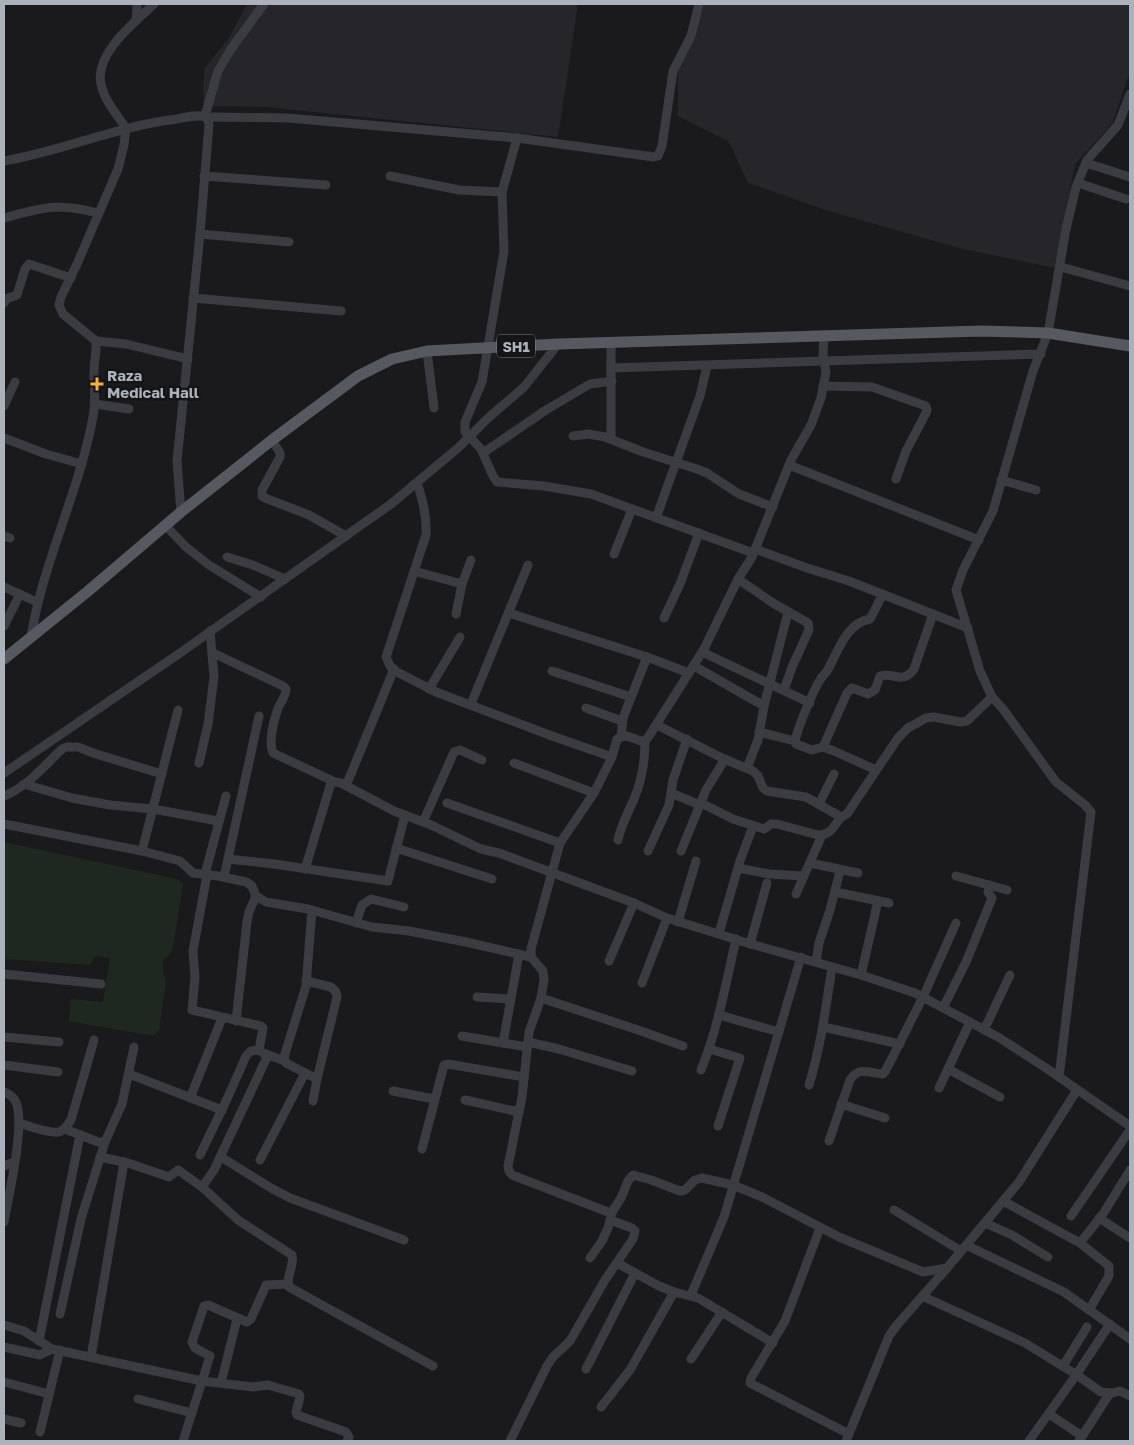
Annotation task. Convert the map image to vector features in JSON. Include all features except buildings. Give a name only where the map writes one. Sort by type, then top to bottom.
[{"type":"main road","name":"SH1","points":[[4,660],[180,512],[272,440],[358,376],[392,359],[427,351],[558,344],[981,331],[1048,334],[1130,346]]},
{"type":"street","points":[[136,21],[137,4]]},
{"type":"street","points":[[154,4],[127,28],[107,55],[100,76],[106,98],[126,128],[124,145],[118,169],[59,305],[60,310],[69,320],[96,341],[126,344],[188,359]]},
{"type":"street","points":[[180,512],[177,461],[200,234],[209,124],[206,116],[218,72],[231,49],[264,4]]},
{"type":"street","points":[[4,160],[56,149],[126,128],[170,119],[206,116],[288,118],[517,138],[654,157],[658,156],[662,146],[673,71],[690,36],[700,4]]},
{"type":"street","points":[[1059,1077],[1091,812],[1056,782],[1003,709],[992,697],[980,671],[956,590],[963,570],[993,510],[1033,372],[1048,334],[1066,229],[1078,184],[1086,163],[1118,125],[1130,94]]},
{"type":"street","points":[[517,138],[502,192],[504,251],[486,348],[482,382],[464,428],[465,432],[483,453],[497,482],[544,486],[591,494],[699,533],[883,594],[968,628]]},
{"type":"street","points":[[1086,163],[1130,177]]},
{"type":"street","points":[[204,176],[326,185]]},
{"type":"street","points":[[390,176],[459,190],[502,192]]},
{"type":"street","points":[[1078,184],[1126,199]]},
{"type":"street","points":[[4,218],[48,206],[64,206],[98,213]]},
{"type":"street","points":[[200,234],[289,242]]},
{"type":"street","points":[[4,303],[6,299],[14,297],[19,292],[25,269],[29,264],[71,278]]},
{"type":"street","points":[[1060,267],[1130,286]]},
{"type":"street","points":[[193,298],[341,311]]},
{"type":"street","points":[[618,840],[622,823],[635,798],[645,766],[646,741],[702,652],[754,551],[789,465],[811,425],[824,386],[826,372],[824,335]]},
{"type":"street","points":[[31,637],[37,602],[82,464],[95,404],[94,372],[96,341]]},
{"type":"street","points":[[611,439],[612,342]]},
{"type":"street","points":[[4,773],[261,597],[384,510],[524,387],[558,344]]},
{"type":"street","points":[[427,351],[434,408]]},
{"type":"street","points":[[611,368],[1041,354]]},
{"type":"street","points":[[656,518],[700,396],[707,366]]},
{"type":"street","points":[[483,453],[546,410],[590,384],[612,381]]},
{"type":"street","points":[[4,406],[15,382]]},
{"type":"street","points":[[824,386],[872,387],[926,406],[926,413],[906,451],[896,479]]},
{"type":"street","points":[[95,404],[130,409]]},
{"type":"street","points":[[573,436],[589,434],[611,439],[707,473],[739,494],[773,507]]},
{"type":"street","points":[[4,438],[46,454],[82,464]]},
{"type":"street","points":[[272,440],[280,453],[280,457],[262,490],[262,496],[309,515],[346,536]]},
{"type":"street","points":[[789,465],[979,540]]},
{"type":"street","points":[[1001,480],[1036,490]]},
{"type":"street","points":[[417,483],[423,499],[427,526],[425,542],[386,657],[390,666],[429,689],[612,757]]},
{"type":"street","points":[[614,554],[632,509]]},
{"type":"street","points":[[165,525],[186,547],[209,565],[261,597]]},
{"type":"street","points":[[664,618],[680,584],[699,533]]},
{"type":"street","points":[[227,557],[247,562],[285,579]]},
{"type":"street","points":[[456,614],[462,584],[471,560]]},
{"type":"street","points":[[471,704],[528,565]]},
{"type":"street","points":[[414,571],[462,584]]},
{"type":"street","points":[[738,579],[808,623],[809,630],[784,690]]},
{"type":"street","points":[[4,587],[37,602]]},
{"type":"street","points":[[4,626],[20,594]]},
{"type":"street","points":[[795,741],[821,678],[841,644],[857,624],[862,620],[870,619],[883,594]]},
{"type":"street","points":[[747,768],[755,750],[788,612]]},
{"type":"street","points":[[509,613],[691,670],[764,706]]},
{"type":"street","points":[[823,747],[847,693],[852,688],[868,694],[876,690],[880,676],[903,678],[910,675],[914,669],[933,614]]},
{"type":"street","points":[[199,763],[208,724],[214,677],[210,631]]},
{"type":"street","points":[[429,689],[460,638]]},
{"type":"street","points":[[702,652],[810,703]]},
{"type":"street","points":[[213,653],[286,689],[286,694],[278,709],[275,721],[272,742],[273,753],[346,786],[394,811],[423,822],[481,849],[499,853],[552,872],[678,922],[801,957],[916,993],[984,1030],[1059,1077],[1130,1128],[1071,1216]]},
{"type":"street","points":[[621,736],[622,721],[647,657]]},
{"type":"street","points":[[346,786],[394,669]]},
{"type":"street","points":[[552,671],[631,696]]},
{"type":"street","points":[[671,792],[754,826],[764,828],[771,824],[777,824],[822,835],[828,834],[841,817],[846,814],[898,738],[908,728],[926,718],[934,717],[960,722],[967,721],[992,697]]},
{"type":"street","points":[[586,708],[622,721]]},
{"type":"street","points":[[142,851],[178,710]]},
{"type":"street","points":[[224,877],[259,716]]},
{"type":"street","points":[[657,725],[747,768],[758,776],[763,788],[767,791],[806,797],[841,817]]},
{"type":"street","points":[[759,732],[795,741],[812,750],[823,747],[850,757],[876,770]]},
{"type":"street","points":[[531,957],[531,950],[560,843],[594,793],[612,757],[617,739],[621,736],[627,736],[646,741]]},
{"type":"street","points":[[648,851],[669,805],[673,780],[687,739]]},
{"type":"street","points":[[4,796],[14,792],[24,784],[62,749],[74,746],[162,774]]},
{"type":"street","points":[[423,822],[454,752],[460,750],[482,760]]},
{"type":"street","points":[[682,851],[706,790],[725,759]]},
{"type":"street","points":[[514,763],[594,793]]},
{"type":"street","points":[[820,804],[834,774]]},
{"type":"street","points":[[305,869],[331,783],[335,782]]},
{"type":"street","points":[[24,784],[58,794],[110,805],[153,809],[218,821]]},
{"type":"street","points":[[226,796],[218,821],[206,874],[193,950],[195,982],[192,1010],[261,1026],[263,1028],[259,1046],[263,1052]]},
{"type":"street","points":[[447,803],[560,843]]},
{"type":"street","points":[[228,859],[388,881],[405,815]]},
{"type":"street","points":[[4,824],[142,851],[180,861],[193,873],[224,877],[250,884],[256,896],[266,902],[312,910],[356,923],[446,938],[519,954],[531,957],[543,971],[544,980],[541,998],[529,1032],[519,1112],[508,1166],[509,1171],[512,1175],[608,1212],[611,1216],[635,1231],[633,1239],[570,1341],[553,1357],[547,1366],[510,1441]]},
{"type":"street","points":[[718,933],[738,868],[754,826]]},
{"type":"street","points":[[796,894],[822,835]]},
{"type":"street","points":[[396,848],[492,878]]},
{"type":"street","points":[[678,922],[696,861]]},
{"type":"street","points":[[810,863],[858,873]]},
{"type":"street","points":[[738,868],[768,874],[804,876]]},
{"type":"street","points":[[816,962],[820,937],[830,910],[840,870]]},
{"type":"street","points":[[956,876],[1007,890]]},
{"type":"street","points":[[750,944],[767,883]]},
{"type":"street","points":[[943,1008],[966,962],[992,898],[988,892],[989,885]]},
{"type":"street","points":[[835,892],[889,903]]},
{"type":"street","points":[[236,1020],[248,912],[256,896]]},
{"type":"street","points":[[356,923],[362,905],[371,899],[404,907]]},
{"type":"street","points":[[861,975],[878,901]]},
{"type":"street","points":[[609,961],[634,903]]},
{"type":"street","points":[[285,1061],[284,1057],[306,981],[312,910]]},
{"type":"street","points":[[642,983],[667,918]]},
{"type":"street","points":[[828,1141],[850,1080],[854,1074],[862,1071],[883,1074],[923,998],[956,923]]},
{"type":"street","points":[[701,1070],[719,1015],[736,940]]},
{"type":"street","points":[[503,1043],[519,954]]},
{"type":"street","points":[[691,1295],[724,1217],[801,957]]},
{"type":"street","points":[[810,1085],[823,1027],[832,967]]},
{"type":"street","points":[[4,974],[100,984]]},
{"type":"street","points":[[984,1030],[1010,975]]},
{"type":"street","points":[[306,981],[331,987],[336,992],[337,997],[317,1079],[314,1101]]},
{"type":"street","points":[[477,997],[511,999]]},
{"type":"street","points":[[541,998],[682,1046]]},
{"type":"street","points":[[719,1015],[779,1032]]},
{"type":"street","points":[[190,1098],[222,1018]]},
{"type":"street","points":[[939,1088],[970,1022]]},
{"type":"street","points":[[823,1027],[900,1044]]},
{"type":"street","points":[[462,1036],[559,1049],[632,1071]]},
{"type":"street","points":[[4,1037],[59,1042]]},
{"type":"street","points":[[18,1123],[52,1132],[59,1132],[64,1129],[71,1120],[94,1040]]},
{"type":"street","points":[[60,1314],[81,1219],[105,1142],[122,1104],[134,1047]]},
{"type":"street","points":[[709,1049],[740,1058],[718,1126]]},
{"type":"street","points":[[200,1156],[246,1056],[251,1051],[263,1052],[285,1061],[291,1067],[317,1079]]},
{"type":"street","points":[[202,1187],[214,1170],[220,1157],[263,1052]]},
{"type":"street","points":[[422,1149],[444,1065],[448,1064],[524,1077]]},
{"type":"street","points":[[4,1065],[58,1072]]},
{"type":"street","points":[[948,1069],[1000,1096]]},
{"type":"street","points":[[260,1160],[304,1073]]},
{"type":"street","points":[[129,1074],[222,1110]]},
{"type":"street","points":[[820,1228],[787,1315],[773,1343],[751,1378],[752,1385],[847,1438],[889,1336],[1019,1182],[1077,1090]]},
{"type":"street","points":[[393,1091],[434,1099]]},
{"type":"street","points":[[4,1092],[14,1099],[18,1113],[14,1162],[4,1222]]},
{"type":"street","points":[[465,1100],[519,1112]]},
{"type":"street","points":[[841,1104],[885,1118]]},
{"type":"street","points":[[64,1129],[98,1142],[105,1142]]},
{"type":"street","points":[[39,1340],[80,1135]]},
{"type":"street","points":[[100,1157],[124,1162],[170,1177],[178,1170],[202,1187],[238,1220],[292,1255],[293,1262],[287,1284]]},
{"type":"street","points":[[220,1157],[284,1195],[404,1240]]},
{"type":"street","points":[[4,1166],[14,1162]]},
{"type":"street","points":[[91,1357],[124,1162]]},
{"type":"street","points":[[1080,1243],[1099,1218],[1130,1170]]},
{"type":"street","points":[[590,1258],[602,1241],[611,1216],[632,1175],[680,1191],[685,1190],[695,1180],[702,1178],[733,1185],[762,1197],[820,1228],[923,1272],[947,1268]]},
{"type":"street","points":[[1003,1201],[1080,1243],[1109,1266],[1110,1276],[1089,1310]]},
{"type":"street","points":[[894,1210],[964,1248],[1064,1292],[1130,1339]]},
{"type":"street","points":[[1099,1218],[1130,1238]]},
{"type":"street","points":[[985,1223],[1012,1235],[1048,1257]]},
{"type":"street","points":[[617,1263],[659,1286],[674,1292],[691,1295],[773,1343]]},
{"type":"street","points":[[586,1369],[635,1273]]},
{"type":"street","points":[[185,1441],[210,1356],[195,1348],[192,1342],[204,1306],[208,1305],[247,1322],[251,1319],[266,1285],[287,1284],[289,1287],[433,1366]]},
{"type":"street","points":[[601,1407],[630,1370],[674,1292]]},
{"type":"street","points":[[922,1296],[1014,1338],[1077,1374],[1101,1392],[1120,1391],[1130,1396]]},
{"type":"street","points":[[691,1358],[722,1312]]},
{"type":"street","points":[[221,1383],[237,1319]]},
{"type":"street","points":[[1030,1441],[1110,1324]]},
{"type":"street","points":[[4,1325],[21,1330],[56,1350],[202,1381],[253,1387],[268,1385],[298,1394],[300,1397],[297,1415],[346,1432],[349,1437],[348,1441]]},
{"type":"street","points":[[1063,1366],[1087,1327]]},
{"type":"street","points":[[4,1347],[40,1355],[56,1350]]},
{"type":"street","points":[[40,1432],[49,1394],[56,1350]]},
{"type":"street","points":[[4,1382],[49,1394]]},
{"type":"street","points":[[1049,1414],[1080,1438],[1110,1393]]},
{"type":"street","points":[[138,1399],[192,1413]]},
{"type":"street","points":[[4,1419],[21,1423]]},
{"type":"shaded area","points":[[247,4],[578,4],[558,137],[265,107],[203,106],[204,69],[229,38]]},
{"type":"shaded area","points":[[699,4],[1130,4],[1130,71],[1112,124],[1075,164],[1055,268],[959,248],[829,211],[748,183],[729,142],[678,116],[678,61]]},
{"type":"shaded area","points":[[4,842],[177,879],[183,884],[173,947],[170,954],[163,960],[166,982],[159,1030],[153,1036],[69,1021],[71,999],[103,1002],[110,958],[95,956],[90,965],[4,959]]},
{"type":"place","name":"Raza Medical Hall","points":[[97,384]]}]
